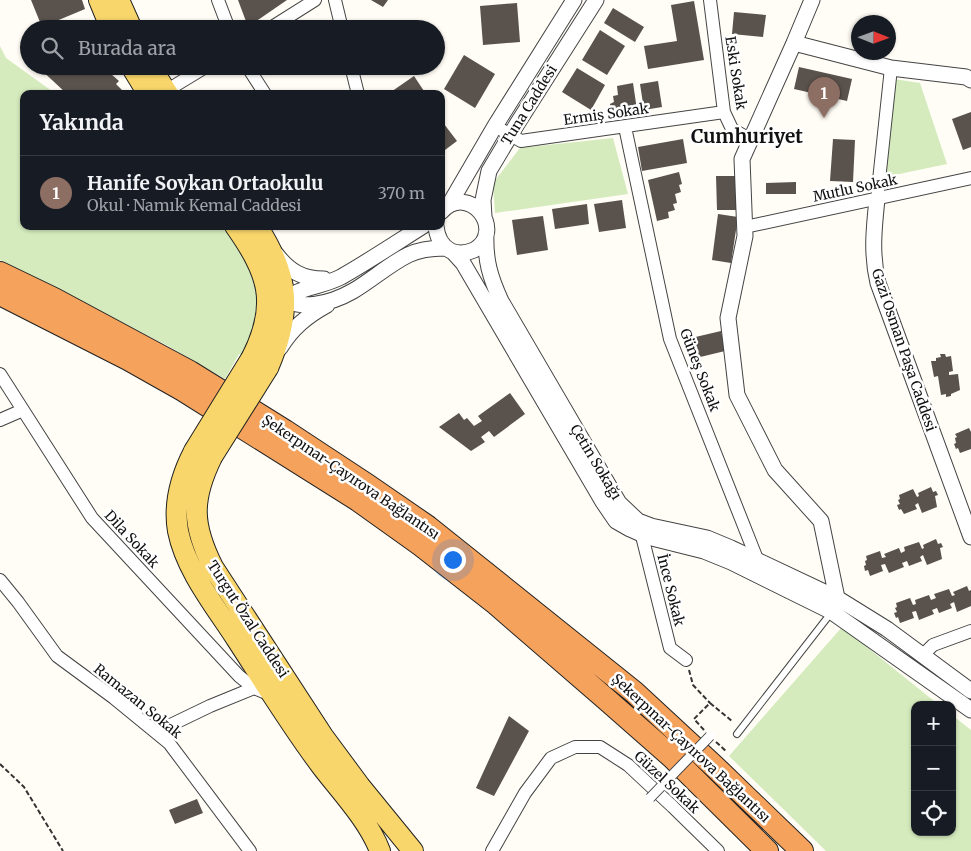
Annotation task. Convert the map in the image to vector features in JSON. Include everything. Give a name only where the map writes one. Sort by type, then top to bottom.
[{"type":"highway","name":"Şekerpınar-Çayırova Bağlantısı","points":[[0,273],[54,299],[190,372],[285,430],[428,527],[634,692],[802,851]]},
{"type":"highway","name":"Şekerpınar-Çayırova Bağlantısı","points":[[0,294],[128,359],[183,390],[358,500],[421,545],[494,602],[672,757],[767,851]]},
{"type":"main road","points":[[99,0],[107,20]]},
{"type":"main road","points":[[119,0],[128,20]]},
{"type":"main road","points":[[141,75],[158,90]]},
{"type":"main road","points":[[154,75],[160,90]]},
{"type":"main road","name":"Turgut Özal Caddesi","points":[[249,231],[279,266],[285,310],[280,334],[203,454],[183,475],[176,513],[181,544],[200,582],[309,750],[368,828],[380,851]]},
{"type":"main road","name":"Turgut Özal Caddesi","points":[[249,231],[263,273],[267,299],[267,314],[260,363]]},
{"type":"main road","name":"Turgut Özal Caddesi","points":[[203,454],[203,474],[198,490],[197,504],[199,533],[213,567],[323,736],[381,814],[413,851]]},
{"type":"main road","points":[[381,814],[398,840],[401,851]]},
{"type":"street","points":[[218,0],[226,20]]},
{"type":"street","points":[[283,20],[315,0]]},
{"type":"street","points":[[335,0],[340,20]]},
{"type":"street","name":"Tuna Caddesi","points":[[445,209],[494,126],[574,0]]},
{"type":"street","name":"Tuna Caddesi","points":[[486,234],[483,200],[489,171],[596,0]]},
{"type":"street","name":"Eski Sokak","points":[[710,0],[724,112],[732,129],[751,140]]},
{"type":"street","points":[[812,0],[742,159],[746,236],[728,318],[737,395],[775,470],[822,521],[834,605],[971,710]]},
{"type":"street","points":[[794,43],[891,68],[969,74]]},
{"type":"street","name":"Gazi Osman Paşa Caddesi","points":[[891,68],[873,245],[874,265],[878,283],[971,537]]},
{"type":"street","points":[[166,90],[192,75]]},
{"type":"street","points":[[253,75],[262,90]]},
{"type":"street","points":[[353,75],[357,90]]},
{"type":"street","name":"Ermiş Sokak","points":[[494,126],[521,141],[724,112]]},
{"type":"street","name":"Güneş Sokak","points":[[625,126],[670,339],[757,559]]},
{"type":"street","name":"Mutlu Sokak","points":[[745,227],[971,178]]},
{"type":"street","points":[[445,209],[457,203],[465,203],[473,205],[480,210],[484,217]]},
{"type":"street","points":[[265,328],[272,311],[284,299],[298,290],[334,280],[416,230]]},
{"type":"street","points":[[436,230],[440,241],[463,263],[610,515],[623,526],[640,527],[704,551],[875,621],[971,690]]},
{"type":"street","points":[[249,231],[288,269],[306,278],[327,278],[351,270]]},
{"type":"street","points":[[260,363],[308,316],[408,255],[420,250],[469,252],[477,248],[486,234]]},
{"type":"street","name":"Çetin Sokağı","points":[[486,234],[487,262],[501,301],[619,503],[640,527],[651,526],[706,538],[757,559],[834,605]]},
{"type":"street","points":[[284,299],[298,305],[310,305],[345,295]]},
{"type":"street","name":"Dila Sokak","points":[[0,374],[92,518],[239,676],[254,688],[274,696]]},
{"type":"street","points":[[0,420],[23,410]]},
{"type":"street","name":"İnce Sokak","points":[[640,527],[670,648],[686,660]]},
{"type":"street","name":"Ramazan Sokak","points":[[0,580],[57,656],[114,698],[169,743],[250,851]]},
{"type":"street","points":[[923,655],[933,645],[971,631]]},
{"type":"street","points":[[156,732],[210,706],[254,688]]},
{"type":"street","points":[[650,798],[710,736]]},
{"type":"street","name":"Güzel Sokak","points":[[492,851],[525,793],[551,758],[575,748],[600,747],[628,765],[718,851]]},
{"type":"lane","points":[[738,734],[834,605]]},
{"type":"path","points":[[686,660],[693,685],[710,703],[732,721]]},
{"type":"path","points":[[694,719],[710,703]]},
{"type":"path","points":[[0,764],[24,787],[63,851]]},
{"type":"green space","points":[[0,46],[6,58],[20,68],[20,75],[30,75],[50,90],[20,90],[20,230],[229,230],[252,272],[258,310],[255,328],[243,356],[239,354],[225,379],[168,346],[0,260]]},
{"type":"green space","points":[[894,79],[920,83],[947,164],[885,177]]},
{"type":"green space","points":[[613,138],[628,194],[495,213],[493,183],[520,148]]},
{"type":"green space","points":[[842,627],[934,701],[911,701],[911,836],[956,836],[956,718],[971,730],[971,851],[826,851],[729,756]]},
{"type":"building","points":[[31,0],[82,0],[85,9],[59,20],[39,20]]},
{"type":"building","points":[[238,0],[287,0],[258,20],[246,20]]},
{"type":"building","points":[[371,0],[388,0],[383,7]]},
{"type":"building","points":[[694,1],[704,60],[648,69],[644,46],[677,41],[671,5]]},
{"type":"building","points":[[517,3],[520,42],[483,45],[480,6]]},
{"type":"building","points":[[613,8],[644,27],[635,42],[604,23]]},
{"type":"building","points":[[734,12],[766,15],[763,37],[732,34]]},
{"type":"building","points":[[600,30],[625,46],[607,75],[582,60]]},
{"type":"building","points":[[464,55],[495,74],[475,108],[444,89]]},
{"type":"building","points":[[799,67],[852,79],[847,101],[794,89]]},
{"type":"building","points":[[577,68],[605,85],[591,110],[562,92]]},
{"type":"building","points":[[47,75],[112,75],[119,81],[116,84],[122,90],[63,90]]},
{"type":"building","points":[[414,76],[423,90],[394,90]]},
{"type":"building","points":[[658,81],[662,107],[644,110],[640,84]]},
{"type":"building","points":[[633,83],[637,110],[612,115],[610,104],[614,102],[613,96],[618,95],[617,86]]},
{"type":"building","points":[[971,112],[971,147],[963,150],[952,119]]},
{"type":"building","points":[[445,125],[457,141],[445,150]]},
{"type":"building","points":[[683,139],[687,163],[642,171],[638,147]]},
{"type":"building","points":[[833,139],[855,140],[853,182],[830,181]]},
{"type":"building","points":[[679,172],[682,184],[679,185],[681,192],[675,194],[677,203],[673,204],[675,210],[668,212],[669,218],[657,221],[648,180]]},
{"type":"building","points":[[716,176],[736,176],[736,210],[717,210]]},
{"type":"building","points":[[796,182],[796,194],[766,194],[766,183]]},
{"type":"building","points":[[622,200],[626,228],[599,232],[594,204]]},
{"type":"building","points":[[587,204],[589,224],[555,229],[552,209]]},
{"type":"building","points":[[718,214],[738,217],[731,263],[712,260]]},
{"type":"building","points":[[543,216],[548,250],[517,255],[512,220]]},
{"type":"building","points":[[721,331],[725,351],[692,359],[687,339]]},
{"type":"building","points":[[940,354],[945,354],[946,357],[951,356],[953,371],[949,372],[949,375],[958,374],[960,390],[946,397],[946,394],[941,395],[938,376],[934,377],[931,361],[936,361],[936,358],[941,357]]},
{"type":"building","points":[[510,393],[525,414],[494,437],[489,431],[481,437],[485,442],[471,451],[439,427],[459,413],[464,420],[467,418],[474,426],[482,421],[478,416]]},
{"type":"building","points":[[969,428],[971,432],[971,449],[960,453],[954,444],[957,437],[955,434]]},
{"type":"building","points":[[931,487],[933,492],[936,491],[938,495],[935,496],[937,507],[922,513],[918,503],[915,505],[917,509],[904,514],[901,509],[899,510],[897,505],[900,504],[898,500],[900,499],[899,495],[913,489],[917,497],[919,496],[918,493]]},
{"type":"building","points":[[936,539],[938,544],[941,543],[943,547],[940,548],[942,559],[927,565],[923,555],[920,557],[922,561],[909,566],[907,561],[902,563],[904,567],[889,573],[885,564],[881,565],[883,571],[870,576],[868,570],[865,571],[866,556],[880,551],[882,558],[886,557],[884,554],[899,548],[901,553],[905,551],[904,547],[919,542],[922,549],[924,548],[923,545]]},
{"type":"building","points":[[967,586],[969,591],[971,590],[971,606],[957,612],[954,602],[950,604],[952,608],[939,613],[937,608],[932,610],[934,614],[919,620],[916,611],[912,612],[914,618],[900,623],[898,617],[896,618],[894,613],[897,612],[895,608],[897,607],[896,603],[910,598],[913,605],[916,604],[915,600],[929,595],[931,600],[936,598],[934,594],[949,589],[952,596],[955,595],[953,592]]},
{"type":"building","points":[[509,716],[529,731],[494,796],[476,788]]},
{"type":"building","points":[[197,799],[203,813],[175,824],[169,810]]},
{"type":"place","name":"Hanife Soykan Ortaokulu","points":[[824,118]]},
{"type":"district","name":"Cumhuriyet","points":[[747,136]]}]
